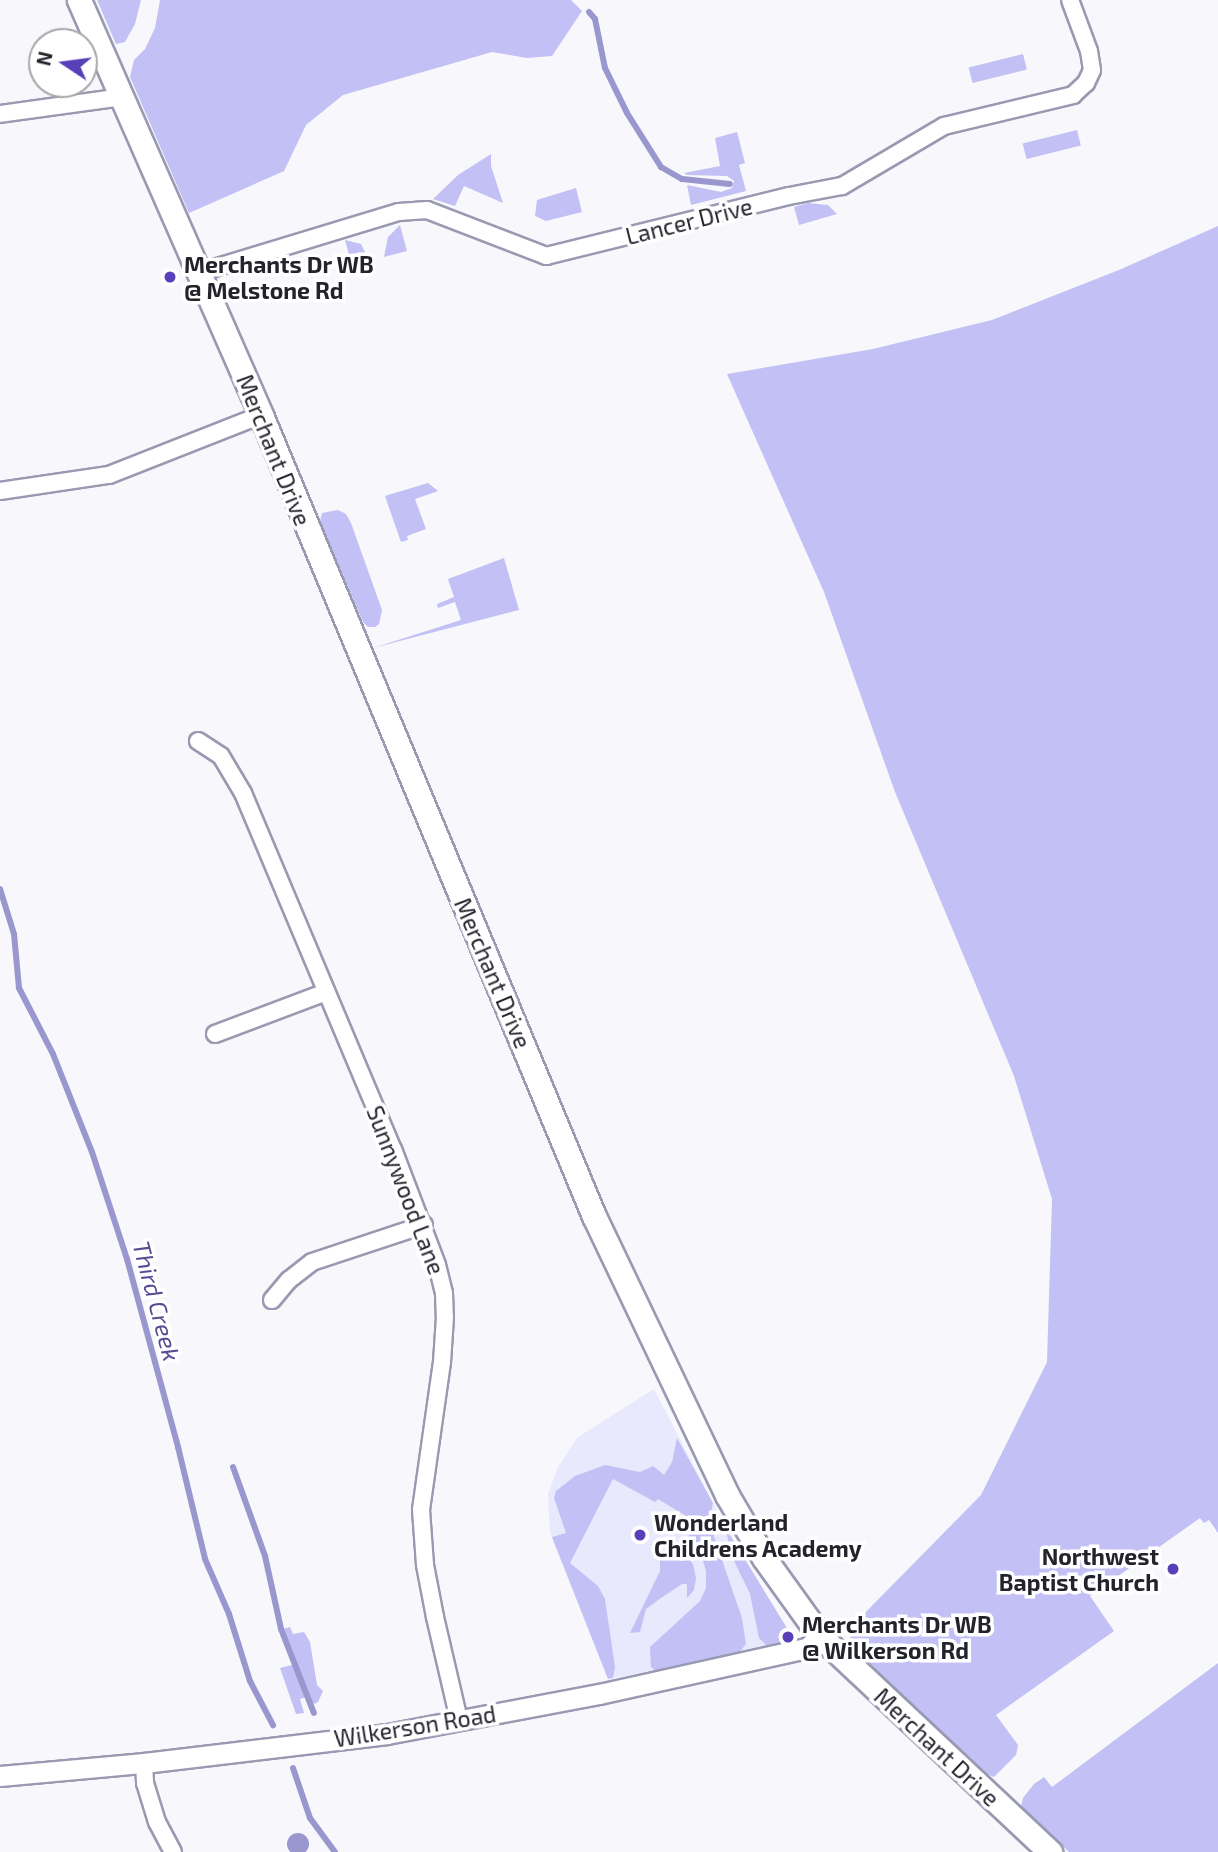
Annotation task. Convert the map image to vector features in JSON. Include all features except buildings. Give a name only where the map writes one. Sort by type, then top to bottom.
[{"type":"main road","name":"Merchant Drive","points":[[79,0],[261,415],[608,1248],[727,1495],[764,1558],[820,1636],[1050,1852]]},
{"type":"street","name":"Lancer Drive","points":[[198,273],[399,212],[427,210],[547,256],[789,196],[842,186],[944,126],[1073,95],[1086,83],[1092,71],[1089,51],[1070,0]]},
{"type":"street","points":[[0,114],[122,97]]},
{"type":"street","points":[[0,491],[109,475],[261,415]]},
{"type":"street","name":"Sunnywood Lane","points":[[198,741],[221,757],[243,793],[424,1225],[444,1293],[442,1362],[421,1510],[425,1565],[459,1720]]},
{"type":"street","points":[[215,1034],[326,992]]},
{"type":"street","points":[[272,1300],[289,1280],[312,1262],[424,1225]]},
{"type":"street","name":"Wilkerson Road","points":[[0,1776],[144,1763],[387,1734],[599,1694],[807,1648],[820,1636]]},
{"type":"street","points":[[144,1763],[145,1783],[157,1822],[173,1852]]},
{"type":"shaded area","points":[[97,0],[141,0],[135,24],[125,42],[116,44]]},
{"type":"shaded area","points":[[160,0],[571,0],[582,11],[552,56],[527,58],[492,52],[343,95],[306,125],[284,171],[189,213],[130,77],[134,60],[145,49],[155,28]]},
{"type":"shaded area","points":[[1023,54],[1027,70],[973,83],[969,68]]},
{"type":"shaded area","points":[[1077,130],[1081,146],[1027,159],[1023,144]]},
{"type":"shaded area","points":[[737,132],[745,163],[739,165],[746,191],[691,205],[687,185],[721,192],[732,188],[734,181],[727,176],[684,173],[720,166],[715,138]]},
{"type":"shaded area","points":[[491,154],[491,166],[503,203],[464,186],[455,206],[433,199],[458,175]]},
{"type":"shaded area","points":[[576,188],[582,212],[546,221],[535,216],[537,200]]},
{"type":"shaded area","points":[[808,203],[828,205],[837,214],[799,225],[794,207]]},
{"type":"shaded area","points":[[400,225],[407,251],[384,257],[388,237]]},
{"type":"shaded area","points":[[1218,226],[1218,1533],[1209,1520],[1204,1523],[1200,1518],[1090,1596],[1114,1631],[996,1715],[1018,1745],[1016,1755],[994,1777],[982,1772],[853,1649],[850,1640],[854,1624],[981,1495],[1047,1362],[1052,1199],[1014,1076],[895,792],[824,592],[727,374],[873,349],[992,320],[1119,270]]},
{"type":"shaded area","points":[[345,240],[361,244],[369,261],[352,266]]},
{"type":"shaded area","points":[[428,483],[438,491],[415,499],[426,529],[407,536],[408,540],[401,542],[385,496]]},
{"type":"shaded area","points":[[338,510],[346,514],[351,523],[382,610],[379,624],[375,627],[368,627],[363,622],[320,521],[322,513]]},
{"type":"shaded area","points":[[504,558],[519,610],[373,648],[461,620],[455,602],[438,608],[437,604],[454,597],[448,579]]},
{"type":"shaded area","name":"Wonderland Childrens Academy","points":[[654,1389],[739,1553],[793,1638],[777,1646],[608,1679],[550,1533],[548,1494],[558,1467],[578,1437]]},
{"type":"shaded area","points":[[677,1438],[713,1503],[709,1522],[742,1618],[746,1644],[738,1654],[656,1671],[651,1667],[650,1647],[700,1601],[706,1588],[706,1571],[701,1554],[687,1539],[693,1527],[686,1516],[658,1499],[655,1502],[613,1479],[570,1563],[598,1586],[605,1599],[615,1667],[613,1678],[608,1679],[552,1537],[566,1533],[554,1498],[556,1491],[575,1476],[605,1465],[640,1472],[653,1466],[664,1475],[672,1462]]},
{"type":"shaded area","points":[[724,1525],[793,1638],[769,1648],[759,1638],[750,1594],[735,1563]]},
{"type":"shaded area","points":[[673,1553],[686,1556],[693,1564],[696,1578],[694,1590],[687,1598],[687,1584],[682,1584],[661,1598],[646,1609],[640,1632],[630,1633],[660,1571],[660,1555]]},
{"type":"shaded area","points":[[290,1627],[293,1634],[304,1632],[310,1642],[317,1685],[323,1691],[318,1702],[314,1704],[307,1697],[300,1699],[304,1713],[296,1714],[280,1668],[296,1664],[283,1629]]},
{"type":"shaded area","points":[[1218,1663],[1218,1852],[1069,1852],[1021,1807],[1023,1798],[1034,1784],[1044,1777],[1052,1787]]},
{"type":"shaded area","points":[[298,1833],[306,1836],[309,1844],[306,1852],[298,1855],[290,1852],[287,1844],[290,1836]]},
{"type":"waterway","points":[[589,12],[595,19],[605,68],[627,113],[661,167],[682,179],[730,184]]},
{"type":"waterway","name":"Third Creek","points":[[0,889],[14,934],[19,988],[53,1054],[92,1152],[127,1259],[205,1559],[229,1614],[250,1681],[273,1725]]},
{"type":"waterway","points":[[233,1467],[265,1556],[281,1629],[314,1713]]},
{"type":"waterway","name":"Third Creek","points":[[293,1768],[310,1818],[335,1852]]},
{"type":"place","name":"Merchants Dr WB @ Melstone Rd","points":[[170,277]]},
{"type":"place","name":"Wonderland Childrens Academy","points":[[640,1535]]},
{"type":"place","name":"Northwest Baptist Church","points":[[1173,1569]]},
{"type":"place","name":"Merchants Dr WB @ Wilkerson Rd","points":[[788,1637]]}]
